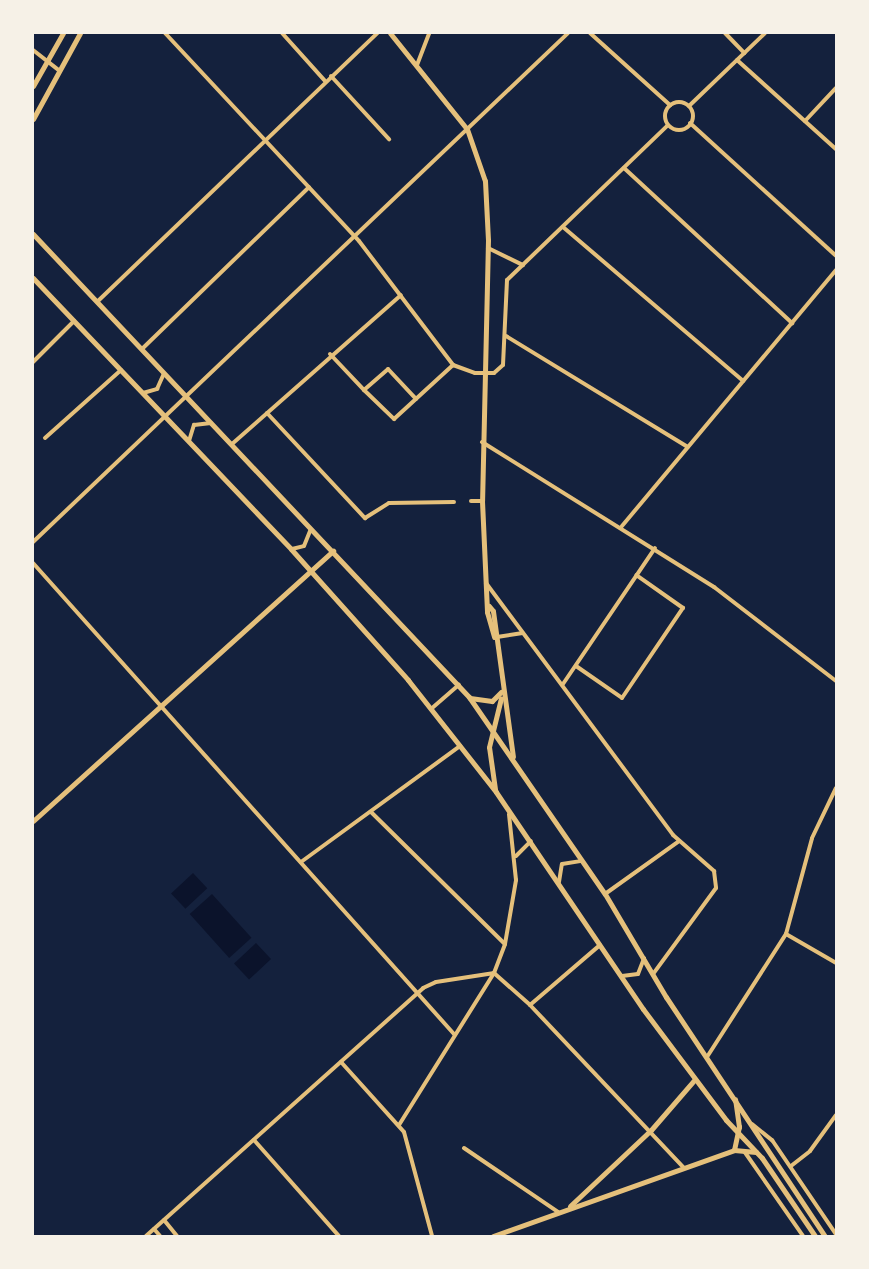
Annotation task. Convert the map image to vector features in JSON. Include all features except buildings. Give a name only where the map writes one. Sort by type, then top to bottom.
[{"type":"street","points":[[33,86],[63,33]]},
{"type":"street","points":[[33,119],[80,33]]},
{"type":"street","points":[[165,33],[354,236],[453,365],[483,373],[496,373],[501,367],[506,336],[507,279],[669,125]]},
{"type":"street","points":[[282,33],[325,81]]},
{"type":"street","points":[[98,301],[377,33]]},
{"type":"street","points":[[390,33],[467,129],[485,181],[488,248],[483,373],[482,501],[486,583],[489,606],[494,619],[494,637],[513,758]]},
{"type":"street","points":[[417,65],[429,33]]},
{"type":"street","points":[[33,542],[568,33]]},
{"type":"street","points":[[590,33],[670,105]]},
{"type":"street","points":[[725,33],[744,53]]},
{"type":"street","points":[[765,33],[689,106],[690,123],[836,256]]},
{"type":"street","points":[[33,50],[45,63],[58,70]]},
{"type":"street","points":[[737,60],[836,149]]},
{"type":"street","points":[[331,76],[389,139]]},
{"type":"street","points":[[805,121],[836,88]]},
{"type":"street","points":[[669,125],[665,114],[670,105],[680,102],[689,106]]},
{"type":"street","points":[[669,125],[680,129],[690,123]]},
{"type":"street","points":[[624,168],[792,323]]},
{"type":"street","points":[[143,348],[309,187]]},
{"type":"street","points":[[563,227],[743,381]]},
{"type":"street","points":[[34,236],[143,348],[470,697],[605,894],[653,974],[707,1057],[731,1089],[825,1236]]},
{"type":"street","points":[[488,248],[523,265]]},
{"type":"street","points":[[622,526],[836,270]]},
{"type":"street","points":[[33,278],[311,570],[431,709],[508,808],[621,976],[695,1079],[739,1133],[758,1152],[815,1236]]},
{"type":"street","points":[[232,444],[330,354],[401,295]]},
{"type":"street","points":[[33,362],[74,321]]},
{"type":"street","points":[[506,336],[688,447]]},
{"type":"street","points":[[330,354],[393,419],[453,365]]},
{"type":"street","points":[[364,390],[388,369],[416,399]]},
{"type":"street","points":[[45,438],[120,370]]},
{"type":"street","points":[[143,393],[157,389],[164,372]]},
{"type":"street","points":[[267,413],[365,518],[389,503],[454,502]]},
{"type":"street","points":[[189,441],[194,425],[211,423]]},
{"type":"street","points":[[482,442],[622,526],[714,587],[836,681]]},
{"type":"street","points":[[471,501],[482,501]]},
{"type":"street","points":[[291,549],[304,546],[311,528]]},
{"type":"street","points":[[563,684],[655,548]]},
{"type":"street","points":[[33,821],[333,551]]},
{"type":"street","points":[[33,562],[419,992],[454,1034]]},
{"type":"street","points":[[576,666],[622,698],[683,608],[636,575]]},
{"type":"street","points":[[486,583],[680,842],[714,871],[716,888],[653,974]]},
{"type":"street","points":[[494,637],[523,633]]},
{"type":"street","points":[[431,709],[459,685]]},
{"type":"street","points":[[470,697],[492,701],[502,691]]},
{"type":"street","points":[[496,792],[489,757],[502,691]]},
{"type":"street","points":[[301,862],[460,746]]},
{"type":"street","points":[[707,1057],[786,934],[814,830],[836,788]]},
{"type":"street","points":[[399,1125],[494,973],[505,944],[516,889],[516,857],[508,808]]},
{"type":"street","points":[[370,812],[505,944]]},
{"type":"street","points":[[516,857],[531,842]]},
{"type":"street","points":[[605,894],[680,842]]},
{"type":"street","points":[[559,882],[562,864],[582,861]]},
{"type":"street","points":[[786,934],[836,963]]},
{"type":"street","points":[[530,1005],[600,945]]},
{"type":"street","points":[[621,976],[629,978],[638,974],[644,958]]},
{"type":"street","points":[[146,1236],[419,992],[436,982],[494,973]]},
{"type":"street","points":[[494,973],[530,1005],[651,1130],[684,1168]]},
{"type":"street","points":[[341,1062],[399,1125],[407,1139],[432,1236]]},
{"type":"street","points":[[567,1209],[651,1130],[695,1079]]},
{"type":"street","points":[[731,1089],[739,1112],[739,1133],[734,1150]]},
{"type":"street","points":[[790,1166],[810,1151],[836,1115]]},
{"type":"street","points":[[753,1124],[767,1134],[836,1234]]},
{"type":"street","points":[[254,1140],[339,1236]]},
{"type":"street","points":[[464,1148],[558,1212]]},
{"type":"street","points":[[493,1236],[734,1150],[758,1152]]},
{"type":"street","points":[[743,1150],[803,1236]]},
{"type":"street","points":[[164,1220],[177,1236]]},
{"type":"street","points":[[154,1228],[160,1236]]},
{"type":"water","points":[[193,873],[207,888],[185,909],[171,893]]},
{"type":"water","points":[[212,894],[251,938],[229,958],[190,914]]},
{"type":"water","points":[[256,943],[271,959],[249,980],[234,963]]}]
